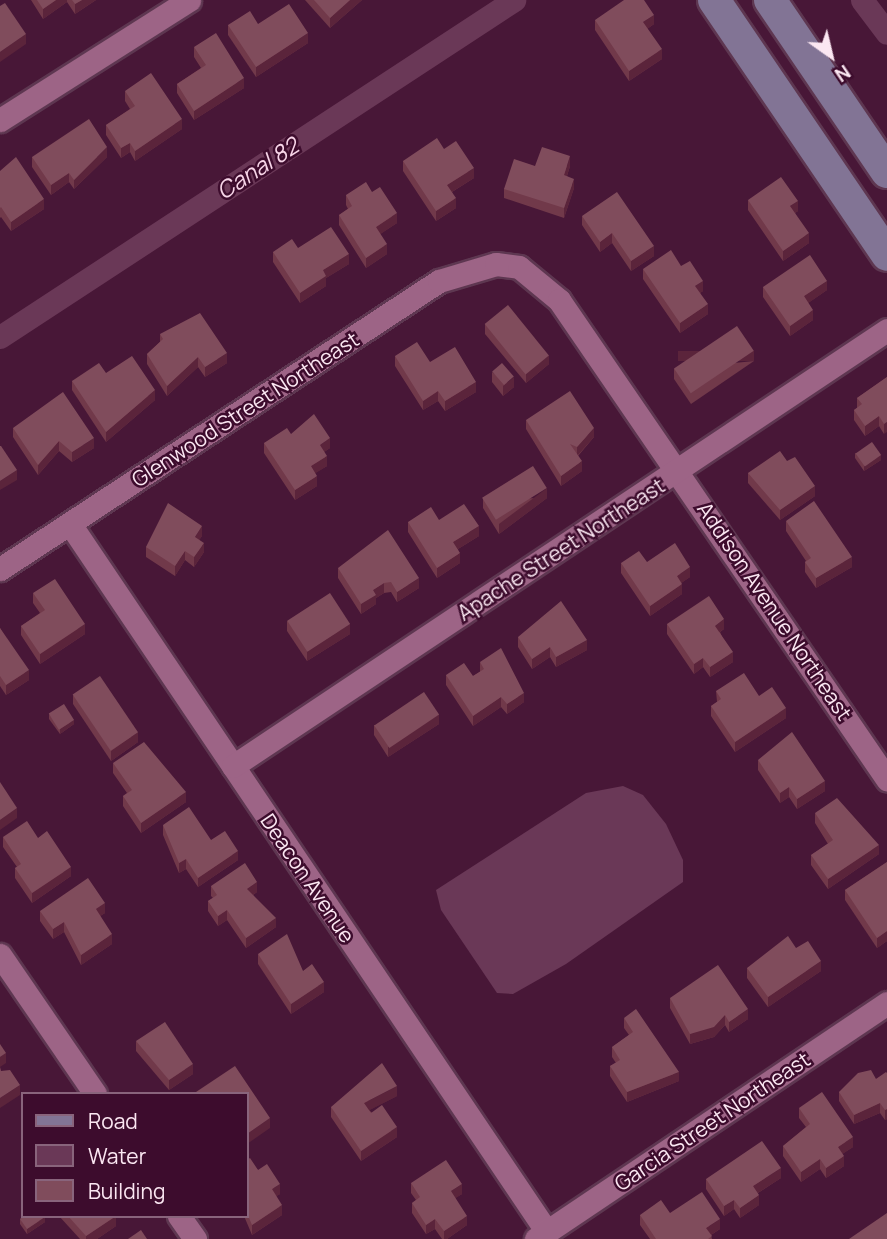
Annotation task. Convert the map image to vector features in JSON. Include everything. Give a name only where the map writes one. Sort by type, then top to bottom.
[{"type":"main road","points":[[714,0],[887,255]]},
{"type":"main road","points":[[770,0],[887,172]]},
{"type":"street","points":[[0,120],[189,0]]},
{"type":"street","name":"Addison Avenue Northeast","points":[[496,264],[519,267],[559,300],[680,470],[887,779]]},
{"type":"street","name":"Glenwood Street Northeast","points":[[0,569],[439,281],[496,264]]},
{"type":"street","name":"Apache Street Northeast","points":[[233,766],[887,330]]},
{"type":"street","name":"Deacon Avenue","points":[[70,524],[233,766],[542,1236]]},
{"type":"street","points":[[0,955],[94,1092]]},
{"type":"street","name":"Garcia Street Northeast","points":[[542,1236],[887,1003]]},
{"type":"street","points":[[180,1218],[195,1239]]},
{"type":"water","points":[[623,786],[643,795],[666,824],[683,860],[683,882],[566,964],[513,994],[497,993],[441,910],[436,890],[586,793]]},
{"type":"building","points":[[37,0],[56,0],[43,9]]},
{"type":"building","points":[[314,0],[350,0],[330,18]]},
{"type":"building","points":[[624,0],[644,0],[654,15],[643,22],[662,49],[629,71],[595,20]]},
{"type":"building","points":[[5,3],[26,34],[0,52],[0,6]]},
{"type":"building","points":[[289,4],[308,33],[256,67],[228,25],[250,11],[258,24]]},
{"type":"building","points":[[216,33],[244,78],[194,111],[177,84],[206,65],[194,47]]},
{"type":"building","points":[[151,73],[182,119],[135,151],[130,143],[121,148],[106,125],[135,106],[125,91]]},
{"type":"building","points":[[89,119],[107,147],[74,180],[69,173],[51,185],[32,157]]},
{"type":"building","points":[[437,138],[444,149],[456,141],[474,168],[447,185],[456,198],[436,211],[403,161]]},
{"type":"building","points":[[542,147],[570,156],[564,175],[574,179],[564,208],[504,189],[514,159],[535,166]]},
{"type":"building","points":[[16,157],[44,199],[11,222],[0,208],[0,171]]},
{"type":"building","points":[[781,177],[798,201],[790,206],[809,233],[783,251],[748,200]]},
{"type":"building","points":[[366,182],[372,192],[380,187],[397,213],[376,227],[387,244],[366,258],[339,215],[352,206],[346,195]]},
{"type":"building","points":[[617,192],[654,246],[631,261],[612,233],[600,242],[582,216]]},
{"type":"building","points":[[331,227],[349,254],[323,270],[326,276],[300,293],[273,252],[292,239],[298,248]]},
{"type":"building","points":[[671,250],[681,266],[690,261],[703,281],[695,286],[708,304],[680,323],[643,269]]},
{"type":"building","points":[[810,255],[827,281],[804,296],[813,310],[790,326],[763,287]]},
{"type":"building","points":[[508,305],[549,356],[526,374],[485,324]]},
{"type":"building","points":[[200,313],[227,353],[205,367],[198,357],[167,386],[147,354],[163,339],[160,334]]},
{"type":"building","points":[[737,326],[754,351],[691,393],[674,368]]},
{"type":"building","points":[[417,342],[430,362],[455,347],[476,382],[445,401],[438,391],[423,401],[395,356]]},
{"type":"building","points":[[132,356],[155,390],[106,432],[72,381],[99,363],[106,373]]},
{"type":"building","points":[[502,363],[514,377],[504,385],[492,372]]},
{"type":"building","points":[[887,377],[887,422],[884,424],[879,416],[865,426],[854,410],[862,404],[857,398]]},
{"type":"building","points":[[570,391],[594,428],[577,447],[570,444],[582,461],[561,476],[526,420]]},
{"type":"building","points":[[63,392],[94,438],[72,452],[59,441],[38,465],[13,428]]},
{"type":"building","points":[[314,414],[330,438],[320,445],[327,456],[311,466],[317,476],[295,490],[264,443],[287,428],[291,434]]},
{"type":"building","points":[[872,442],[881,455],[865,467],[856,453]]},
{"type":"building","points":[[0,446],[17,470],[0,481]]},
{"type":"building","points":[[780,451],[787,461],[795,457],[815,486],[780,510],[748,473]]},
{"type":"building","points":[[533,466],[547,488],[496,520],[482,498]]},
{"type":"building","points":[[814,501],[852,557],[816,578],[805,562],[811,558],[786,521]]},
{"type":"building","points":[[168,503],[202,526],[195,537],[204,543],[194,557],[185,551],[175,566],[146,547]]},
{"type":"building","points":[[464,504],[479,526],[453,542],[460,553],[437,568],[408,522],[431,507],[439,520]]},
{"type":"building","points":[[388,530],[419,578],[397,592],[391,582],[384,583],[373,590],[376,595],[361,604],[338,568]]},
{"type":"building","points":[[675,543],[690,567],[677,576],[682,584],[650,606],[621,563],[639,551],[647,562]]},
{"type":"building","points":[[55,579],[85,624],[40,654],[21,626],[45,610],[33,593]]},
{"type":"building","points":[[330,593],[350,624],[307,652],[287,621]]},
{"type":"building","points":[[709,596],[724,619],[715,626],[733,652],[710,667],[703,658],[694,664],[667,624]]},
{"type":"building","points":[[561,601],[587,640],[556,657],[550,647],[532,659],[518,637]]},
{"type":"building","points":[[0,628],[29,670],[6,685],[0,676]]},
{"type":"building","points":[[501,648],[524,693],[507,704],[501,697],[473,716],[446,675],[464,663],[473,676],[484,669],[480,662]]},
{"type":"building","points":[[744,673],[759,696],[772,687],[786,708],[735,742],[711,706],[721,699],[716,691]]},
{"type":"building","points":[[100,676],[138,732],[111,751],[73,694]]},
{"type":"building","points":[[424,692],[439,714],[389,748],[374,726]]},
{"type":"building","points":[[64,704],[74,720],[59,730],[49,714]]},
{"type":"building","points":[[792,732],[825,781],[797,799],[789,787],[780,793],[758,760]]},
{"type":"building","points":[[144,742],[186,792],[141,823],[123,796],[132,790],[113,763]]},
{"type":"building","points":[[0,782],[17,808],[0,820]]},
{"type":"building","points":[[837,798],[879,845],[828,879],[811,855],[833,840],[815,813]]},
{"type":"building","points":[[189,807],[211,840],[225,831],[238,851],[198,878],[186,859],[179,863],[163,825]]},
{"type":"building","points":[[27,821],[38,838],[47,831],[71,867],[32,893],[15,868],[21,864],[3,837]]},
{"type":"building","points":[[887,862],[887,931],[877,938],[845,890]]},
{"type":"building","points":[[245,863],[257,882],[247,889],[276,918],[246,938],[227,910],[218,916],[208,901],[217,895],[211,886]]},
{"type":"building","points":[[88,878],[105,903],[96,909],[112,934],[81,955],[64,922],[53,929],[40,911]]},
{"type":"building","points":[[287,934],[303,971],[312,964],[324,982],[291,1004],[258,954]]},
{"type":"building","points":[[788,936],[796,948],[808,941],[821,961],[768,997],[747,968]]},
{"type":"building","points":[[718,965],[748,1009],[729,1022],[725,1015],[714,1027],[690,1034],[670,998]]},
{"type":"building","points":[[636,1009],[679,1072],[627,1092],[610,1066],[620,1060],[612,1047],[633,1032],[624,1018]]},
{"type":"building","points":[[165,1022],[193,1064],[169,1080],[136,1041]]},
{"type":"building","points":[[0,1044],[6,1053],[0,1057]]},
{"type":"building","points":[[382,1063],[397,1086],[364,1103],[371,1113],[382,1105],[397,1127],[361,1151],[331,1107]]},
{"type":"building","points":[[235,1066],[270,1118],[248,1133],[248,1092],[196,1092]]},
{"type":"building","points":[[0,1067],[1,1071],[10,1070],[20,1085],[0,1098]]},
{"type":"building","points":[[871,1070],[876,1079],[887,1073],[887,1109],[880,1103],[854,1115],[839,1092],[858,1073]]},
{"type":"building","points":[[822,1092],[853,1137],[838,1147],[844,1156],[826,1168],[820,1159],[801,1172],[783,1146],[810,1124],[799,1108]]},
{"type":"building","points":[[762,1141],[781,1168],[753,1186],[759,1195],[740,1208],[734,1200],[724,1206],[706,1179]]},
{"type":"building","points":[[250,1158],[258,1170],[267,1164],[280,1184],[272,1189],[282,1205],[252,1225],[248,1215]]},
{"type":"building","points":[[446,1160],[462,1184],[451,1191],[467,1216],[444,1231],[435,1219],[426,1225],[412,1203],[420,1197],[411,1183]]},
{"type":"building","points":[[702,1192],[720,1219],[706,1228],[712,1236],[708,1239],[656,1239],[640,1215],[661,1200],[670,1213]]},
{"type":"building","points":[[887,1213],[887,1239],[849,1239]]},
{"type":"building","points":[[21,1218],[44,1218],[27,1229]]},
{"type":"building","points":[[70,1218],[113,1218],[86,1236]]},
{"type":"building","points":[[141,1230],[147,1239],[128,1239]]},
{"type":"waterway","name":"Canal 82","points":[[0,337],[514,0]]},
{"type":"waterway","points":[[862,0],[887,33]]}]
